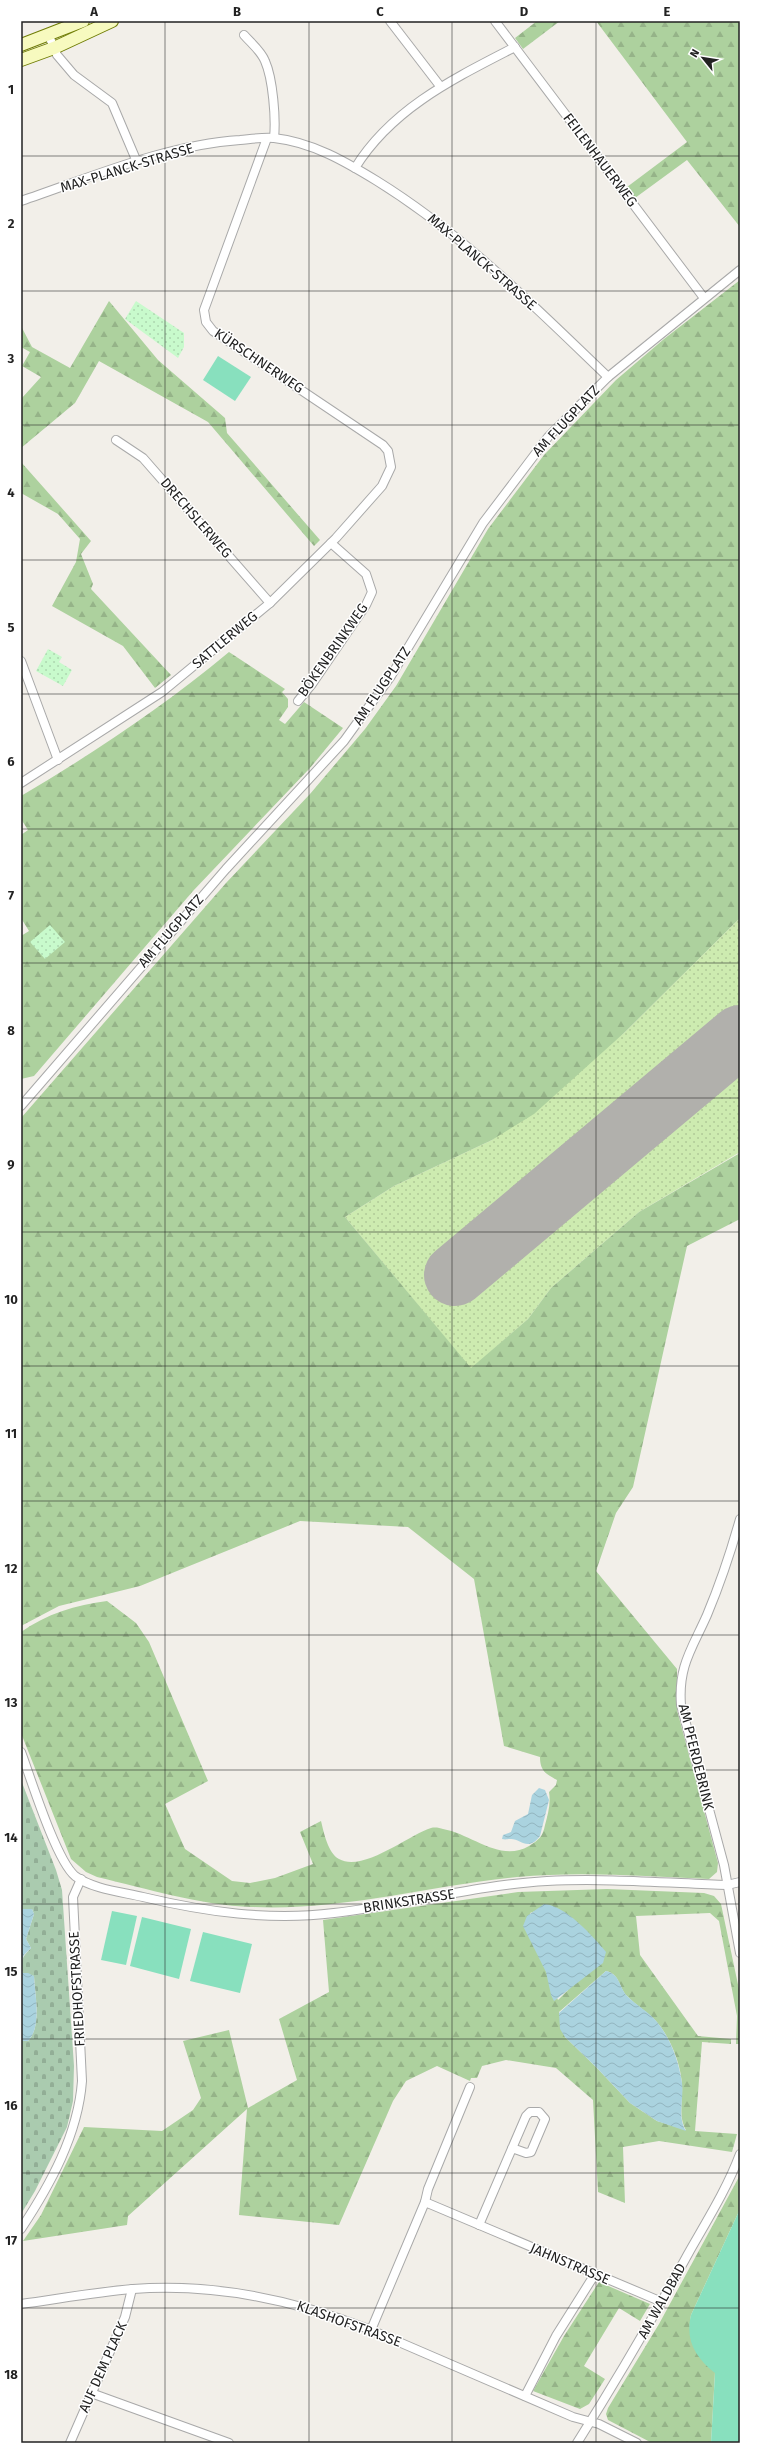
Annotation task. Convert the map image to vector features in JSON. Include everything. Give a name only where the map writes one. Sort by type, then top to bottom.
[{"type":"main road","points":[[21,46],[83,21]]},
{"type":"main road","points":[[21,60],[54,48],[112,21]]},
{"type":"street","points":[[390,21],[440,86]]},
{"type":"street","name":"FEILENHAUERWEG","points":[[495,21],[704,298]]},
{"type":"street","points":[[244,35],[261,54],[268,69],[274,120],[270,138]]},
{"type":"street","points":[[49,36],[62,62],[74,76],[112,103],[137,162]]},
{"type":"street","points":[[355,168],[376,141],[398,118],[440,86],[515,47]]},
{"type":"street","name":"MAX-PLANCK-STRASSE","points":[[21,201],[137,162],[201,145],[270,138],[309,146],[355,168],[423,211],[459,238],[608,376]]},
{"type":"street","name":"KÜRSCHNERWEG","points":[[270,138],[204,310],[206,322],[213,331],[383,445],[390,459]]},
{"type":"street","name":"AM FLUGPLATZ","points":[[22,1102],[236,858],[344,741],[391,676],[462,554],[516,476],[548,437],[608,376],[740,270]]},
{"type":"street","name":"DRECHSLERWEG","points":[[116,440],[143,458],[270,603]]},
{"type":"street","name":"SATTLERWEG","points":[[21,783],[168,687],[270,603],[331,543],[387,479],[391,467],[390,459]]},
{"type":"street","name":"BÖKENBRINKWEG","points":[[298,701],[312,684],[366,604],[372,592],[366,574],[331,543]]},
{"type":"street","points":[[21,661],[58,760]]},
{"type":"street","name":"AM PFERDEBRINK","points":[[728,1885],[681,1705],[680,1680],[685,1664],[712,1600],[740,1519]]},
{"type":"street","points":[[21,1752],[61,1858],[70,1870],[81,1880]]},
{"type":"street","name":"BRINKSTRASSE","points":[[81,1880],[195,1909],[266,1916],[333,1913],[517,1884],[549,1881],[728,1885],[740,1882]]},
{"type":"street","name":"FRIEDHOFSTRASSE","points":[[21,2229],[53,2175],[74,2130],[81,2100],[82,2081],[73,1897],[81,1880]]},
{"type":"street","points":[[728,1885],[740,1953]]},
{"type":"street","points":[[371,2330],[425,2202],[428,2189],[470,2087]]},
{"type":"street","points":[[479,2226],[512,2148],[526,2116],[530,2112],[540,2112],[545,2119],[545,2124],[532,2152],[526,2153],[512,2148]]},
{"type":"street","name":"AM WALDBAD","points":[[576,2443],[662,2302],[727,2183],[740,2154]]},
{"type":"street","name":"JAHNSTRASSE","points":[[425,2202],[662,2302]]},
{"type":"street","points":[[525,2396],[549,2347],[595,2274]]},
{"type":"street","name":"KLASHOFSTRASSE","points":[[21,2304],[132,2289],[204,2289],[256,2295],[312,2309],[371,2330],[637,2443]]},
{"type":"street","name":"AUF DEM PLACK","points":[[70,2443],[125,2317],[132,2289]]},
{"type":"street","points":[[91,2393],[229,2443]]},
{"type":"green space","points":[[537,21],[560,21],[523,49],[515,38]]},
{"type":"green space","points":[[596,21],[740,21],[740,227],[687,160],[635,198],[627,187],[687,142]]},
{"type":"green space","points":[[740,280],[740,918],[624,1033],[534,1114],[492,1140],[394,1186],[345,1217],[471,1368],[528,1319],[551,1288],[639,1212],[740,1153],[740,1219],[687,1246],[633,1487],[616,1513],[596,1571],[677,1669],[677,1710],[718,1863],[717,1872],[709,1879],[637,1875],[541,1875],[484,1881],[351,1902],[285,1907],[232,1906],[193,1900],[97,1877],[86,1872],[71,1859],[21,1733],[21,1632],[41,1620],[62,1611],[107,1601],[136,1623],[149,1642],[208,1781],[165,1804],[185,1849],[232,1881],[250,1883],[275,1878],[313,1864],[300,1832],[321,1821],[329,1848],[339,1859],[349,1862],[361,1861],[373,1857],[433,1828],[454,1832],[486,1846],[507,1851],[518,1850],[529,1846],[538,1840],[542,1835],[549,1808],[549,1792],[556,1785],[557,1780],[544,1772],[541,1766],[540,1757],[504,1746],[474,1579],[408,1527],[300,1521],[140,1586],[59,1606],[21,1626],[21,1118],[226,883],[310,794],[365,729],[396,686],[488,529],[544,455],[616,380],[664,339]]},
{"type":"green space","points":[[109,301],[158,360],[225,418],[227,433],[320,540],[314,546],[208,422],[99,361],[75,403],[21,448],[21,399],[41,377],[22,366],[30,352],[21,347],[21,326],[32,347],[70,368]]},
{"type":"green space","points":[[136,301],[184,333],[184,347],[178,358],[125,319]]},
{"type":"green space","points":[[218,356],[251,377],[235,401],[203,380]]},
{"type":"green space","points":[[21,462],[91,541],[81,554],[93,584],[91,589],[171,675],[155,688],[123,646],[52,606],[76,562],[80,539],[58,514],[21,493]]},
{"type":"green space","points":[[48,649],[62,657],[59,662],[72,670],[63,686],[36,671]]},
{"type":"green space","points":[[229,652],[285,689],[282,692],[288,699],[288,707],[279,720],[285,724],[304,702],[343,728],[310,768],[193,891],[34,1076],[21,1079],[21,936],[29,931],[21,918],[21,835],[28,830],[21,819],[21,796],[75,763],[154,710]]},
{"type":"green space","points":[[740,918],[740,1152],[639,1212],[551,1288],[528,1319],[471,1369],[345,1217],[394,1186],[492,1140],[624,1033]]},
{"type":"green space","points":[[50,925],[65,942],[45,959],[30,942]]},
{"type":"green space","points":[[21,1780],[56,1870],[62,1890],[74,2066],[73,2101],[67,2127],[35,2191],[21,2214],[21,2041],[28,2041],[32,2035],[35,2028],[37,2010],[34,1976],[23,1973],[21,1965],[24,1956],[31,1948],[26,1939],[34,1914],[32,1909],[21,1909]]},
{"type":"green space","points":[[607,1889],[704,1893],[714,1896],[721,1904],[740,1994],[740,2044],[736,2044],[737,2016],[719,1921],[710,1913],[636,1916],[640,1955],[698,2036],[731,2039],[731,2044],[702,2042],[695,2131],[737,2134],[732,2152],[659,2141],[623,2147],[625,2203],[598,2192],[593,2100],[556,2068],[506,2060],[482,2066],[477,2078],[471,2078],[470,2081],[437,2066],[406,2081],[393,2101],[339,2225],[239,2215],[247,2109],[128,2216],[127,2225],[23,2241],[41,2215],[84,2127],[162,2131],[193,2110],[201,2098],[183,2041],[229,2030],[248,2108],[297,2080],[279,2019],[329,1992],[323,1920],[518,1892]],"holes":[[[538,1910],[568,1990],[558,2000],[537,1949],[529,1937],[530,1913]],[[606,1971],[614,1975],[624,1993],[655,2020],[670,2042],[677,2059],[681,2077],[681,2114],[686,2130],[657,2121],[630,2103],[565,2037],[559,2012]]]},
{"type":"green space","points":[[112,1911],[137,1916],[126,1965],[101,1960]]},
{"type":"green space","points":[[142,1917],[191,1929],[179,1979],[130,1966]]},
{"type":"green space","points":[[203,1932],[252,1944],[240,1993],[190,1981]]},
{"type":"green space","points":[[740,2175],[740,2209],[691,2315],[690,2323],[690,2331],[695,2347],[703,2361],[715,2372],[711,2443],[652,2443],[608,2420],[606,2414],[608,2408],[659,2324]]},
{"type":"green space","points":[[740,2209],[740,2443],[711,2443],[715,2373],[702,2361],[693,2347],[689,2332],[689,2324],[691,2315]]},
{"type":"green space","points":[[599,2282],[650,2304],[640,2321],[619,2308],[584,2366],[605,2379],[589,2404],[580,2409],[533,2391],[564,2336]]},
{"type":"water","points":[[539,1788],[545,1790],[549,1800],[540,1836],[536,1841],[528,1844],[511,1839],[502,1839],[503,1835],[511,1832],[515,1821],[528,1814],[532,1795]]},
{"type":"water","points":[[544,1904],[552,1906],[569,1915],[594,1938],[606,1952],[603,1963],[554,2001],[551,1995],[546,1972],[523,1926],[527,1916]]},
{"type":"water","points":[[21,1909],[32,1909],[34,1914],[26,1939],[31,1948],[24,1955],[21,1963]]},
{"type":"water","points":[[21,1968],[23,1973],[28,1973],[34,1976],[37,2010],[35,2028],[28,2041],[21,2041]]},
{"type":"water","points":[[606,1971],[617,1978],[627,1996],[654,2018],[670,2043],[681,2075],[681,2114],[683,2126],[686,2131],[657,2121],[630,2103],[565,2037],[560,2029],[559,2013]]},
{"type":"runway","points":[[455,1275],[740,1036]]}]
